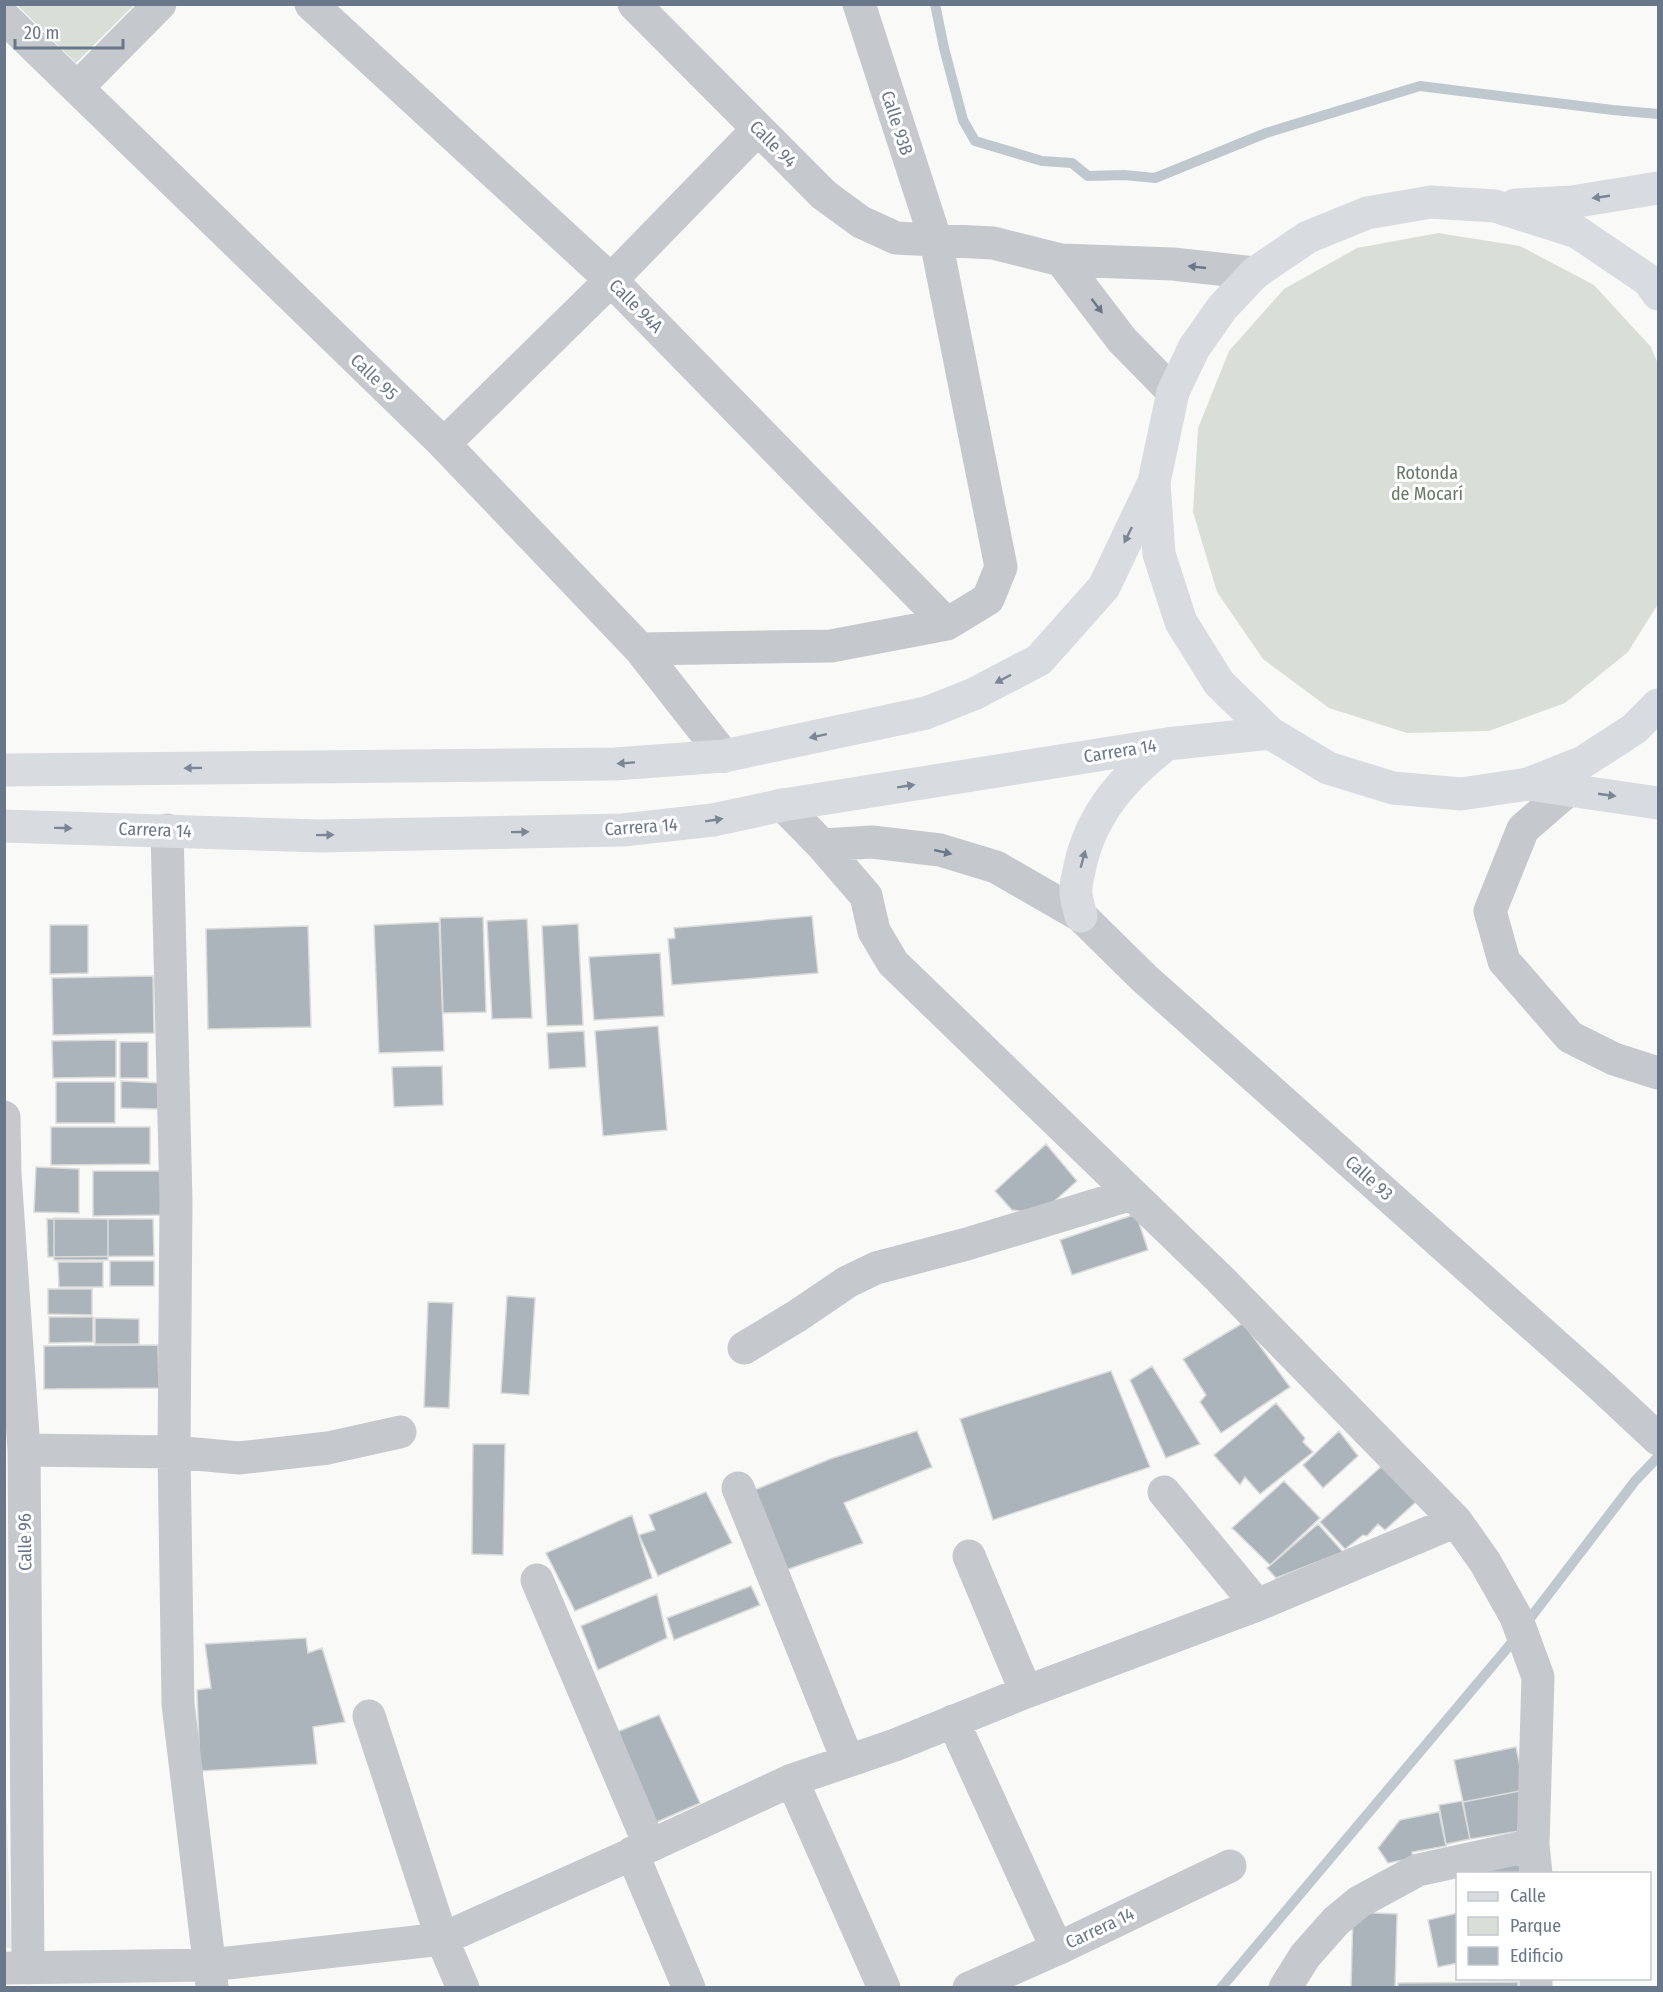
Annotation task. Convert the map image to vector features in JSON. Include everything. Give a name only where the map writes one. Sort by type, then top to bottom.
[{"type":"main road","points":[[4,770],[615,764],[724,756],[926,713],[974,694],[1039,660],[1104,587],[1154,483],[1173,392],[1194,348],[1222,308],[1255,273],[1308,237],[1367,213],[1431,202],[1495,206],[1572,202],[1659,188]]},
{"type":"main road","points":[[1495,206],[1576,232],[1648,280],[1659,294]]},
{"type":"main road","points":[[1154,483],[1159,554],[1181,622],[1219,683],[1270,733],[1328,768],[1393,788],[1461,794],[1528,784],[1583,762],[1634,729],[1659,705]]},
{"type":"main road","name":"Carrera 14","points":[[4,826],[320,836],[623,830],[713,820],[783,806],[1167,744],[1270,733]]},
{"type":"main road","points":[[1081,916],[1076,889],[1083,855],[1096,821],[1115,792],[1139,765],[1167,744]]},
{"type":"main road","points":[[1528,784],[1659,803]]},
{"type":"street","points":[[77,88],[160,4]]},
{"type":"street","name":"Calle 94A","points":[[311,4],[611,280],[947,624]]},
{"type":"street","name":"Calle 94","points":[[634,4],[824,195],[861,222],[896,238],[993,243],[1061,260],[1173,264],[1255,273]]},
{"type":"street","name":"Calle 93B","points":[[859,4],[936,241],[1001,567],[988,599],[947,624]]},
{"type":"street","name":"Calle 95","points":[[4,16],[444,444],[640,649],[724,756]]},
{"type":"street","points":[[444,444],[611,280],[758,129]]},
{"type":"street","points":[[1061,260],[1122,340],[1173,392]]},
{"type":"street","points":[[640,649],[831,646],[947,624]]},
{"type":"street","points":[[1568,790],[1523,829],[1490,911],[1504,962],[1570,1037],[1614,1059],[1659,1073]]},
{"type":"street","points":[[783,806],[822,845],[866,896],[874,931],[893,963],[1219,1278],[1456,1521],[1485,1562],[1521,1629],[1538,1677],[1534,1859],[1419,1870],[1359,1902],[1336,1921],[1305,1956],[1285,1988]]},
{"type":"street","points":[[167,830],[176,1201],[174,1452],[178,1704],[211,1976]]},
{"type":"street","name":"Calle 93","points":[[822,845],[872,842],[940,850],[996,867],[1081,916],[1144,978],[1659,1439]]},
{"type":"street","name":"Calle 96","points":[[4,1117],[5,1174],[24,1450],[16,1968]]},
{"type":"street","points":[[744,1348],[847,1282],[876,1268],[967,1244],[1132,1194]]},
{"type":"street","points":[[24,1450],[174,1452],[239,1458],[328,1448],[400,1432]]},
{"type":"street","points":[[738,1488],[848,1761]]},
{"type":"street","points":[[1164,1492],[1257,1605]]},
{"type":"street","points":[[16,1968],[211,1976],[441,1938],[641,1850],[792,1780],[895,1745],[1026,1692],[1257,1605],[1456,1521]]},
{"type":"street","points":[[969,1556],[1026,1692]]},
{"type":"street","points":[[537,1580],[641,1850],[689,1988]]},
{"type":"street","points":[[369,1716],[441,1938],[463,1988]]},
{"type":"street","points":[[953,1721],[1057,1948]]},
{"type":"street","points":[[792,1780],[884,1988]]},
{"type":"street","name":"Carrera 14","points":[[969,1988],[1230,1866]]},
{"type":"shaded area","points":[[4,1731],[11,1948],[4,1948]]},
{"type":"green space","points":[[17,5],[134,5],[76,63]]},
{"type":"green space","name":"Rotonda de Mocarí","points":[[1438,233],[1520,246],[1594,285],[1651,347],[1658,364],[1658,604],[1628,652],[1565,703],[1489,731],[1407,733],[1329,708],[1263,659],[1217,592],[1193,512],[1198,428],[1229,351],[1284,289],[1357,248]]},
{"type":"building","points":[[812,916],[818,973],[672,985],[668,939],[675,938],[674,928]]},
{"type":"building","points":[[483,917],[486,1012],[443,1013],[440,918]]},
{"type":"building","points":[[527,919],[532,1018],[492,1019],[487,921]]},
{"type":"building","points":[[439,922],[444,1051],[379,1053],[374,925]]},
{"type":"building","points":[[578,924],[583,1025],[547,1026],[542,926]]},
{"type":"building","points":[[50,925],[88,925],[88,973],[50,974]]},
{"type":"building","points":[[308,926],[311,1027],[208,1029],[206,929]]},
{"type":"building","points":[[660,953],[664,1016],[594,1020],[589,957]]},
{"type":"building","points":[[153,976],[154,1033],[53,1035],[52,978]]},
{"type":"building","points":[[658,1026],[667,1130],[603,1136],[595,1031]]},
{"type":"building","points":[[584,1031],[586,1067],[549,1069],[547,1033]]},
{"type":"building","points":[[116,1040],[116,1077],[53,1078],[52,1041]]},
{"type":"building","points":[[120,1042],[148,1042],[148,1078],[120,1078]]},
{"type":"building","points":[[442,1066],[443,1105],[394,1107],[392,1067]]},
{"type":"building","points":[[121,1081],[159,1083],[158,1109],[121,1108]]},
{"type":"building","points":[[56,1082],[115,1082],[115,1123],[56,1123]]},
{"type":"building","points":[[51,1127],[150,1127],[150,1164],[51,1165]]},
{"type":"building","points":[[1046,1144],[1077,1181],[1040,1214],[1012,1210],[995,1191]]},
{"type":"building","points":[[36,1167],[79,1169],[79,1213],[34,1212]]},
{"type":"building","points":[[93,1171],[161,1171],[162,1215],[93,1216]]},
{"type":"building","points":[[1136,1214],[1148,1250],[1072,1275],[1060,1240]]},
{"type":"building","points":[[54,1218],[108,1219],[108,1260],[54,1260]]},
{"type":"building","points":[[47,1219],[153,1219],[154,1256],[48,1257]]},
{"type":"building","points":[[110,1261],[154,1261],[154,1286],[110,1286]]},
{"type":"building","points":[[58,1262],[103,1262],[103,1287],[59,1287]]},
{"type":"building","points":[[48,1289],[92,1289],[92,1315],[48,1314]]},
{"type":"building","points":[[507,1296],[535,1298],[529,1395],[501,1393]]},
{"type":"building","points":[[428,1302],[453,1303],[449,1408],[424,1407]]},
{"type":"building","points":[[49,1317],[93,1317],[93,1342],[49,1343]]},
{"type":"building","points":[[95,1318],[139,1319],[139,1344],[95,1344]]},
{"type":"building","points":[[1243,1323],[1290,1387],[1221,1433],[1200,1402],[1206,1395],[1183,1359]]},
{"type":"building","points":[[158,1345],[159,1388],[44,1389],[44,1346]]},
{"type":"building","points":[[1152,1366],[1200,1444],[1166,1458],[1130,1380]]},
{"type":"building","points":[[1111,1371],[1150,1467],[993,1520],[960,1419]]},
{"type":"building","points":[[1276,1403],[1305,1438],[1303,1442],[1313,1452],[1260,1494],[1245,1477],[1240,1485],[1214,1455]]},
{"type":"building","points":[[917,1431],[932,1467],[844,1503],[863,1543],[783,1571],[752,1491],[830,1459]]},
{"type":"building","points":[[1339,1431],[1358,1456],[1323,1488],[1303,1465]]},
{"type":"building","points":[[473,1444],[505,1444],[503,1555],[472,1554]]},
{"type":"building","points":[[1384,1464],[1417,1501],[1385,1530],[1378,1524],[1367,1536],[1363,1535],[1345,1549],[1320,1522]]},
{"type":"building","points":[[1284,1481],[1320,1518],[1270,1565],[1232,1528]]},
{"type":"building","points":[[706,1492],[732,1543],[658,1576],[639,1535],[655,1530],[649,1515]]},
{"type":"building","points":[[632,1515],[652,1578],[575,1611],[546,1553]]},
{"type":"building","points":[[1318,1524],[1343,1552],[1276,1578],[1267,1568]]},
{"type":"building","points":[[751,1586],[760,1605],[674,1640],[667,1618]]},
{"type":"building","points":[[657,1594],[667,1638],[598,1670],[581,1626]]},
{"type":"building","points":[[306,1638],[308,1653],[322,1648],[345,1722],[313,1727],[317,1764],[200,1771],[197,1690],[211,1688],[205,1644]]},
{"type":"building","points":[[659,1715],[700,1803],[650,1825],[617,1732]]},
{"type":"building","points":[[1516,1747],[1525,1790],[1463,1802],[1454,1760]]},
{"type":"building","points":[[1525,1790],[1533,1829],[1470,1839],[1463,1802]]},
{"type":"building","points":[[1462,1801],[1470,1839],[1446,1844],[1439,1805]]},
{"type":"building","points":[[1439,1812],[1446,1846],[1412,1852],[1413,1858],[1388,1863],[1378,1848],[1400,1820]]},
{"type":"building","points":[[1524,1852],[1529,1872],[1467,1872]]},
{"type":"building","points":[[1353,1912],[1397,1914],[1395,1988],[1351,1988]]},
{"type":"building","points":[[1456,1913],[1456,1963],[1438,1967],[1428,1920]]},
{"type":"building","points":[[1518,1982],[1518,1988],[1398,1988],[1398,1983]]},
{"type":"waterway","points":[[935,4],[963,120],[975,141],[1042,161],[1072,163],[1088,176],[1124,175],[1155,178],[1266,133],[1420,86],[1658,114]]},
{"type":"waterway","points":[[1221,1988],[1509,1646],[1635,1481],[1658,1457]]}]
